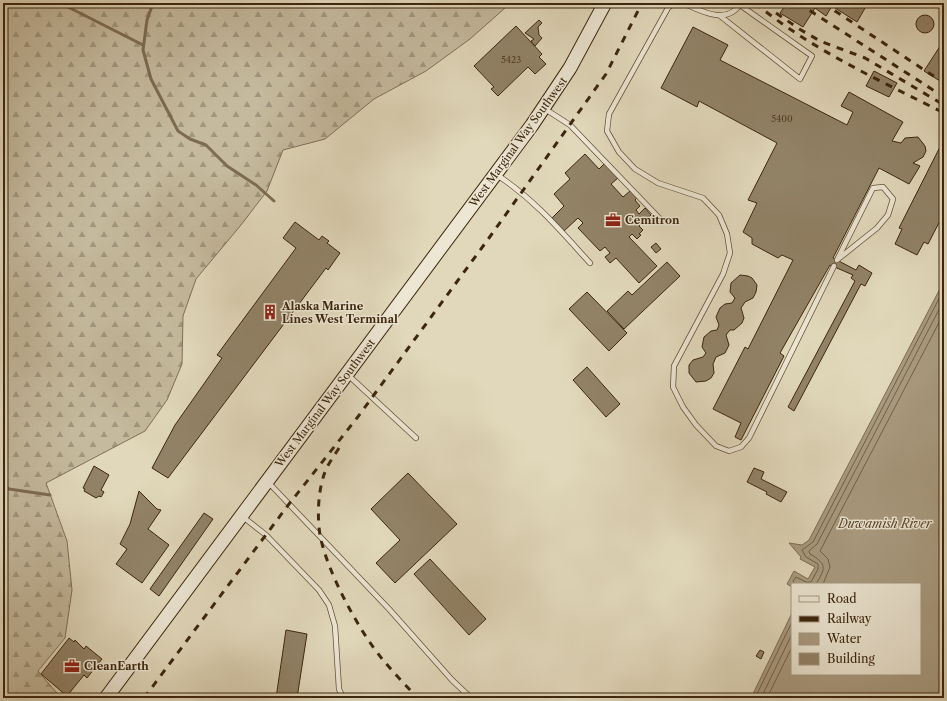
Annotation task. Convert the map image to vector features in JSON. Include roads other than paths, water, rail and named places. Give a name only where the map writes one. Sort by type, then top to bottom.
[{"type":"main road","name":"West Marginal Way Southwest","points":[[106,698],[543,108],[570,68],[605,3]]},
{"type":"lane","points":[[674,3],[668,8],[609,114],[607,131],[619,152],[635,169],[658,184],[703,198],[719,215],[727,234],[730,253],[723,274],[674,366],[673,386],[683,407],[696,425],[716,446],[729,451],[741,447],[749,438],[834,266]]},
{"type":"lane","points":[[683,3],[712,16],[719,15],[730,14],[740,4],[812,56],[800,79],[719,15]]},
{"type":"lane","points":[[543,108],[570,125],[663,222]]},
{"type":"lane","points":[[495,174],[517,188],[536,204],[590,263]]},
{"type":"lane","points":[[883,187],[893,199],[888,215],[877,228],[837,260],[873,188],[883,187]]},
{"type":"lane","points":[[346,374],[416,438]]},
{"type":"lane","points":[[267,481],[325,540],[452,680],[471,698]]},
{"type":"lane","points":[[242,515],[271,540],[319,590],[329,605],[335,626],[339,688],[343,698]]},
{"type":"water","name":"Duwamish River","points":[[944,281],[944,698],[751,698],[791,615],[791,675],[921,675],[921,583],[791,583],[791,586],[787,584],[794,571],[808,579],[815,567],[800,559],[801,557],[789,543],[802,545],[809,540]]},
{"type":"waterway","points":[[153,3],[147,20],[143,50],[151,79],[178,131],[190,139],[206,145],[227,166],[256,185],[274,201]]},
{"type":"waterway","points":[[68,7],[143,45]]},
{"type":"waterway","points":[[3,486],[9,489],[50,495]]},
{"type":"railway","points":[[144,698],[289,504],[357,418],[489,238],[606,74],[642,3]]},
{"type":"railway","points":[[755,3],[777,20],[823,50],[944,113]]},
{"type":"railway","points":[[798,3],[944,97]]},
{"type":"railway","points":[[823,3],[944,83]]},
{"type":"railway","points":[[776,13],[820,41],[865,58],[944,105]]},
{"type":"railway","points":[[339,448],[325,472],[318,511],[320,535],[329,566],[354,617],[374,648],[418,698]]},
{"type":"place","name":"Cemitron","points":[[613,220]]},
{"type":"place","name":"Alaska Marine Lines West Terminal","points":[[270,312]]},
{"type":"place","name":"CleanEarth","points":[[72,666]]}]
